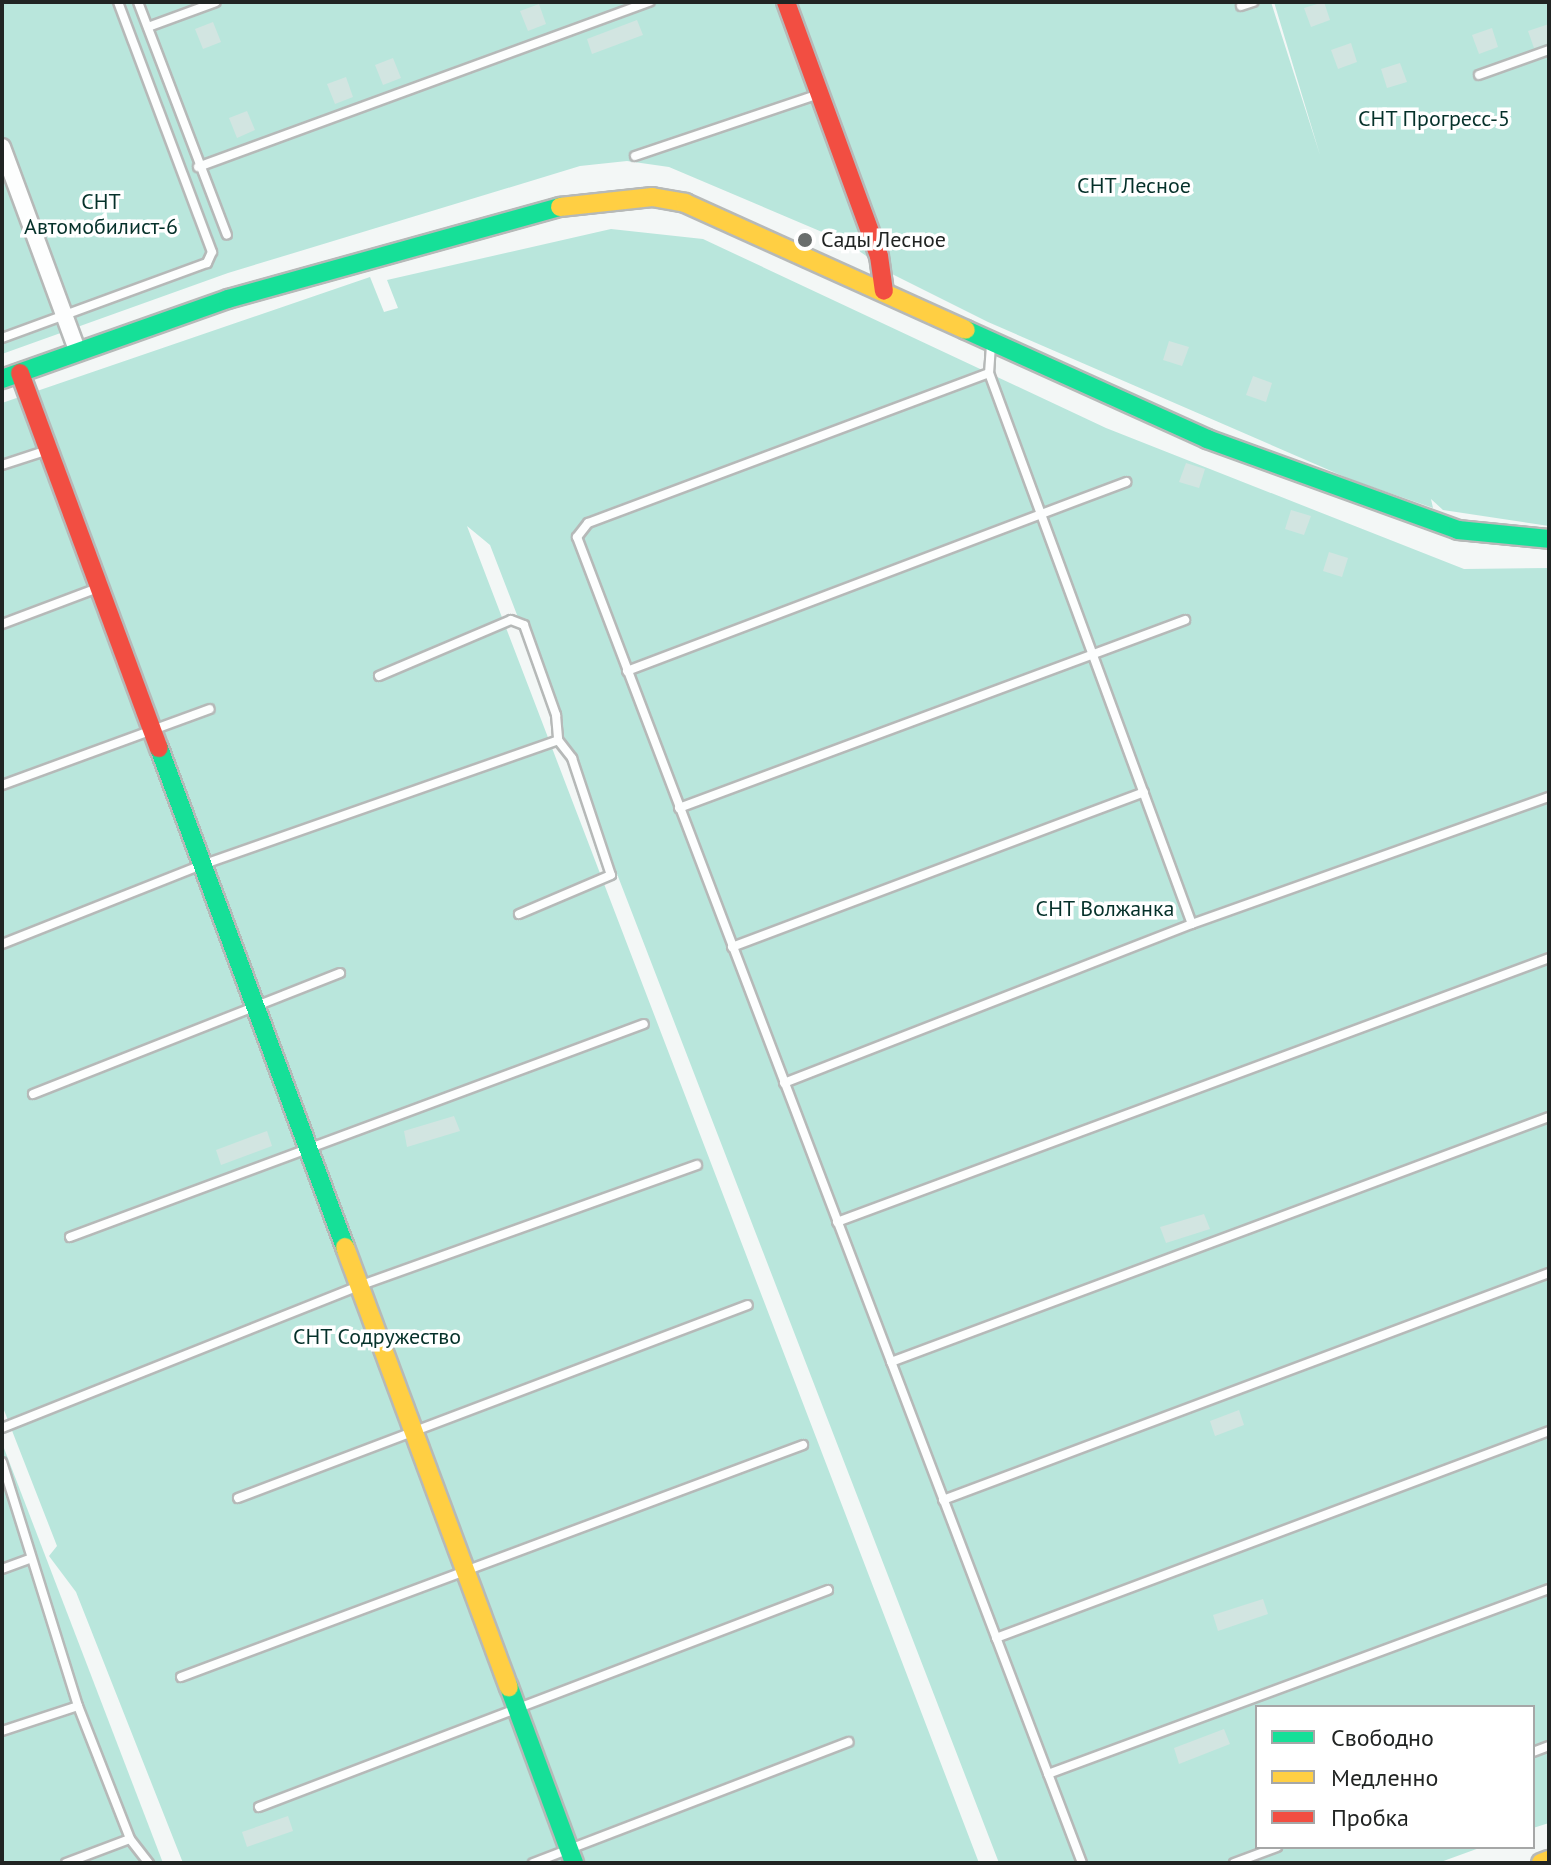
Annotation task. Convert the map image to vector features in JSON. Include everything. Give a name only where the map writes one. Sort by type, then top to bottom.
[{"type":"street","points":[[786,2],[879,256],[884,291]]},
{"type":"street","points":[[2,147],[7,176],[78,352]]},
{"type":"street","points":[[571,1856],[252,1006],[48,449],[11,376],[257,290],[537,210],[615,197],[685,203],[1207,439],[1387,507],[1458,530],[1549,539]]},
{"type":"street","points":[[1541,1863],[1549,1860]]},
{"type":"lane","points":[[2,338],[207,263],[212,252],[118,2]]},
{"type":"lane","points":[[138,2],[198,167],[227,235]]},
{"type":"lane","points":[[148,27],[216,2]]},
{"type":"lane","points":[[198,167],[650,2]]},
{"type":"lane","points":[[1241,6],[1253,2]]},
{"type":"lane","points":[[1479,75],[1549,50]]},
{"type":"lane","points":[[635,156],[820,93]]},
{"type":"lane","points":[[992,342],[989,373],[1192,924]]},
{"type":"lane","points":[[989,373],[580,528],[577,537],[1082,1863]]},
{"type":"lane","points":[[2,465],[48,449]]},
{"type":"lane","points":[[627,671],[1126,482]]},
{"type":"lane","points":[[2,624],[100,587]]},
{"type":"lane","points":[[679,808],[1185,620]]},
{"type":"lane","points":[[379,676],[519,621],[556,715],[558,740],[572,758],[611,875],[519,914]]},
{"type":"lane","points":[[2,785],[210,709]]},
{"type":"lane","points":[[2,944],[202,865],[558,740]]},
{"type":"lane","points":[[732,947],[1144,792]]},
{"type":"lane","points":[[784,1083],[1192,924],[1549,797]]},
{"type":"lane","points":[[837,1222],[1549,958]]},
{"type":"lane","points":[[33,1094],[340,973]]},
{"type":"lane","points":[[70,1237],[644,1024]]},
{"type":"lane","points":[[891,1362],[1549,1117]]},
{"type":"lane","points":[[2,1428],[359,1286],[697,1165]]},
{"type":"lane","points":[[943,1500],[1549,1273]]},
{"type":"lane","points":[[238,1498],[748,1305]]},
{"type":"lane","points":[[996,1638],[1549,1431]]},
{"type":"lane","points":[[181,1677],[803,1445]]},
{"type":"lane","points":[[2,1462],[28,1535],[29,1559],[78,1706],[130,1839],[149,1863]]},
{"type":"lane","points":[[2,1569],[29,1559]]},
{"type":"lane","points":[[1048,1774],[1549,1589]]},
{"type":"lane","points":[[259,1807],[828,1590]]},
{"type":"lane","points":[[2,1731],[78,1706]]},
{"type":"lane","points":[[533,1863],[571,1856],[849,1742]]},
{"type":"lane","points":[[66,1863],[130,1839]]},
{"type":"lane","points":[[1234,1863],[1272,1849]]},
{"type":"green space","name":"СНТ Лесное","points":[[2,2],[1271,2],[1320,155],[1274,2],[1549,2],[1549,526],[1443,510],[1431,499],[1433,508],[1352,480],[988,322],[890,273],[848,243],[669,167],[627,161],[580,166],[228,273],[2,354]]},
{"type":"green space","points":[[611,229],[703,239],[1106,428],[1464,569],[1549,568],[1549,1823],[1535,1827],[1535,1705],[1255,1705],[1255,1849],[1476,1849],[1438,1863],[999,1863],[490,545],[467,526],[979,1863],[183,1863],[76,1592],[49,1556],[57,1546],[2,1405],[2,403],[370,277],[384,312],[398,308],[387,280]]},
{"type":"green space","points":[[2,1443],[163,1863],[2,1863]]},
{"type":"building","points":[[1324,2],[1330,20],[1311,27],[1304,8]]},
{"type":"building","points":[[539,4],[546,24],[528,31],[520,11]]},
{"type":"building","points":[[637,20],[643,35],[592,54],[587,39]]},
{"type":"building","points":[[213,22],[221,42],[203,49],[195,29]]},
{"type":"building","points":[[1549,24],[1549,43],[1534,48],[1528,31]]},
{"type":"building","points":[[1492,28],[1498,47],[1479,54],[1472,35]]},
{"type":"building","points":[[1351,43],[1357,62],[1338,69],[1331,50]]},
{"type":"building","points":[[393,58],[401,78],[383,85],[375,65]]},
{"type":"building","points":[[1400,63],[1407,82],[1387,88],[1381,69]]},
{"type":"building","points":[[346,77],[353,97],[335,104],[327,84]]},
{"type":"building","points":[[247,111],[255,130],[237,138],[229,118]]},
{"type":"building","points":[[1169,341],[1189,347],[1182,366],[1163,360]]},
{"type":"building","points":[[1253,376],[1272,383],[1266,402],[1246,395]]},
{"type":"building","points":[[1186,463],[1205,469],[1199,488],[1179,482]]},
{"type":"building","points":[[1291,510],[1311,516],[1304,535],[1285,529]]},
{"type":"building","points":[[1329,552],[1348,558],[1342,577],[1323,571]]},
{"type":"building","points":[[454,1116],[460,1131],[407,1147],[404,1131]]},
{"type":"building","points":[[267,1131],[272,1146],[221,1165],[216,1150]]},
{"type":"building","points":[[1204,1214],[1210,1229],[1166,1243],[1160,1227]]},
{"type":"building","points":[[1239,1410],[1244,1425],[1215,1436],[1210,1421]]},
{"type":"building","points":[[1263,1599],[1268,1614],[1218,1631],[1213,1615]]},
{"type":"building","points":[[1224,1729],[1230,1744],[1179,1764],[1174,1748]]},
{"type":"building","points":[[288,1816],[293,1831],[247,1847],[242,1832]]},
{"type":"traffic: fast","points":[[2,379],[228,299],[560,207]]},
{"type":"traffic: fast","points":[[966,330],[1207,439],[1458,530],[1549,539]]},
{"type":"traffic: fast","points":[[159,748],[345,1247]]},
{"type":"traffic: fast","points":[[509,1687],[574,1863]]},
{"type":"traffic: slow","points":[[560,207],[652,197],[685,203],[966,330]]},
{"type":"traffic: slow","points":[[345,1247],[509,1687]]},
{"type":"traffic: slow","points":[[1541,1863],[1549,1860]]},
{"type":"traffic: jam","points":[[786,2],[879,256],[884,291]]},
{"type":"traffic: jam","points":[[20,373],[159,748]]},
{"type":"place","name":"Сады Лесное","points":[[805,240]]},
{"type":"park label","name":"СНТ Прогресс-5","points":[[1434,119]]},
{"type":"park label","name":"СНТ Автомобилист-6","points":[[101,214]]},
{"type":"park label","name":"СНТ Волжанка","points":[[1105,909]]},
{"type":"park label","name":"СНТ Содружество","points":[[377,1337]]}]
